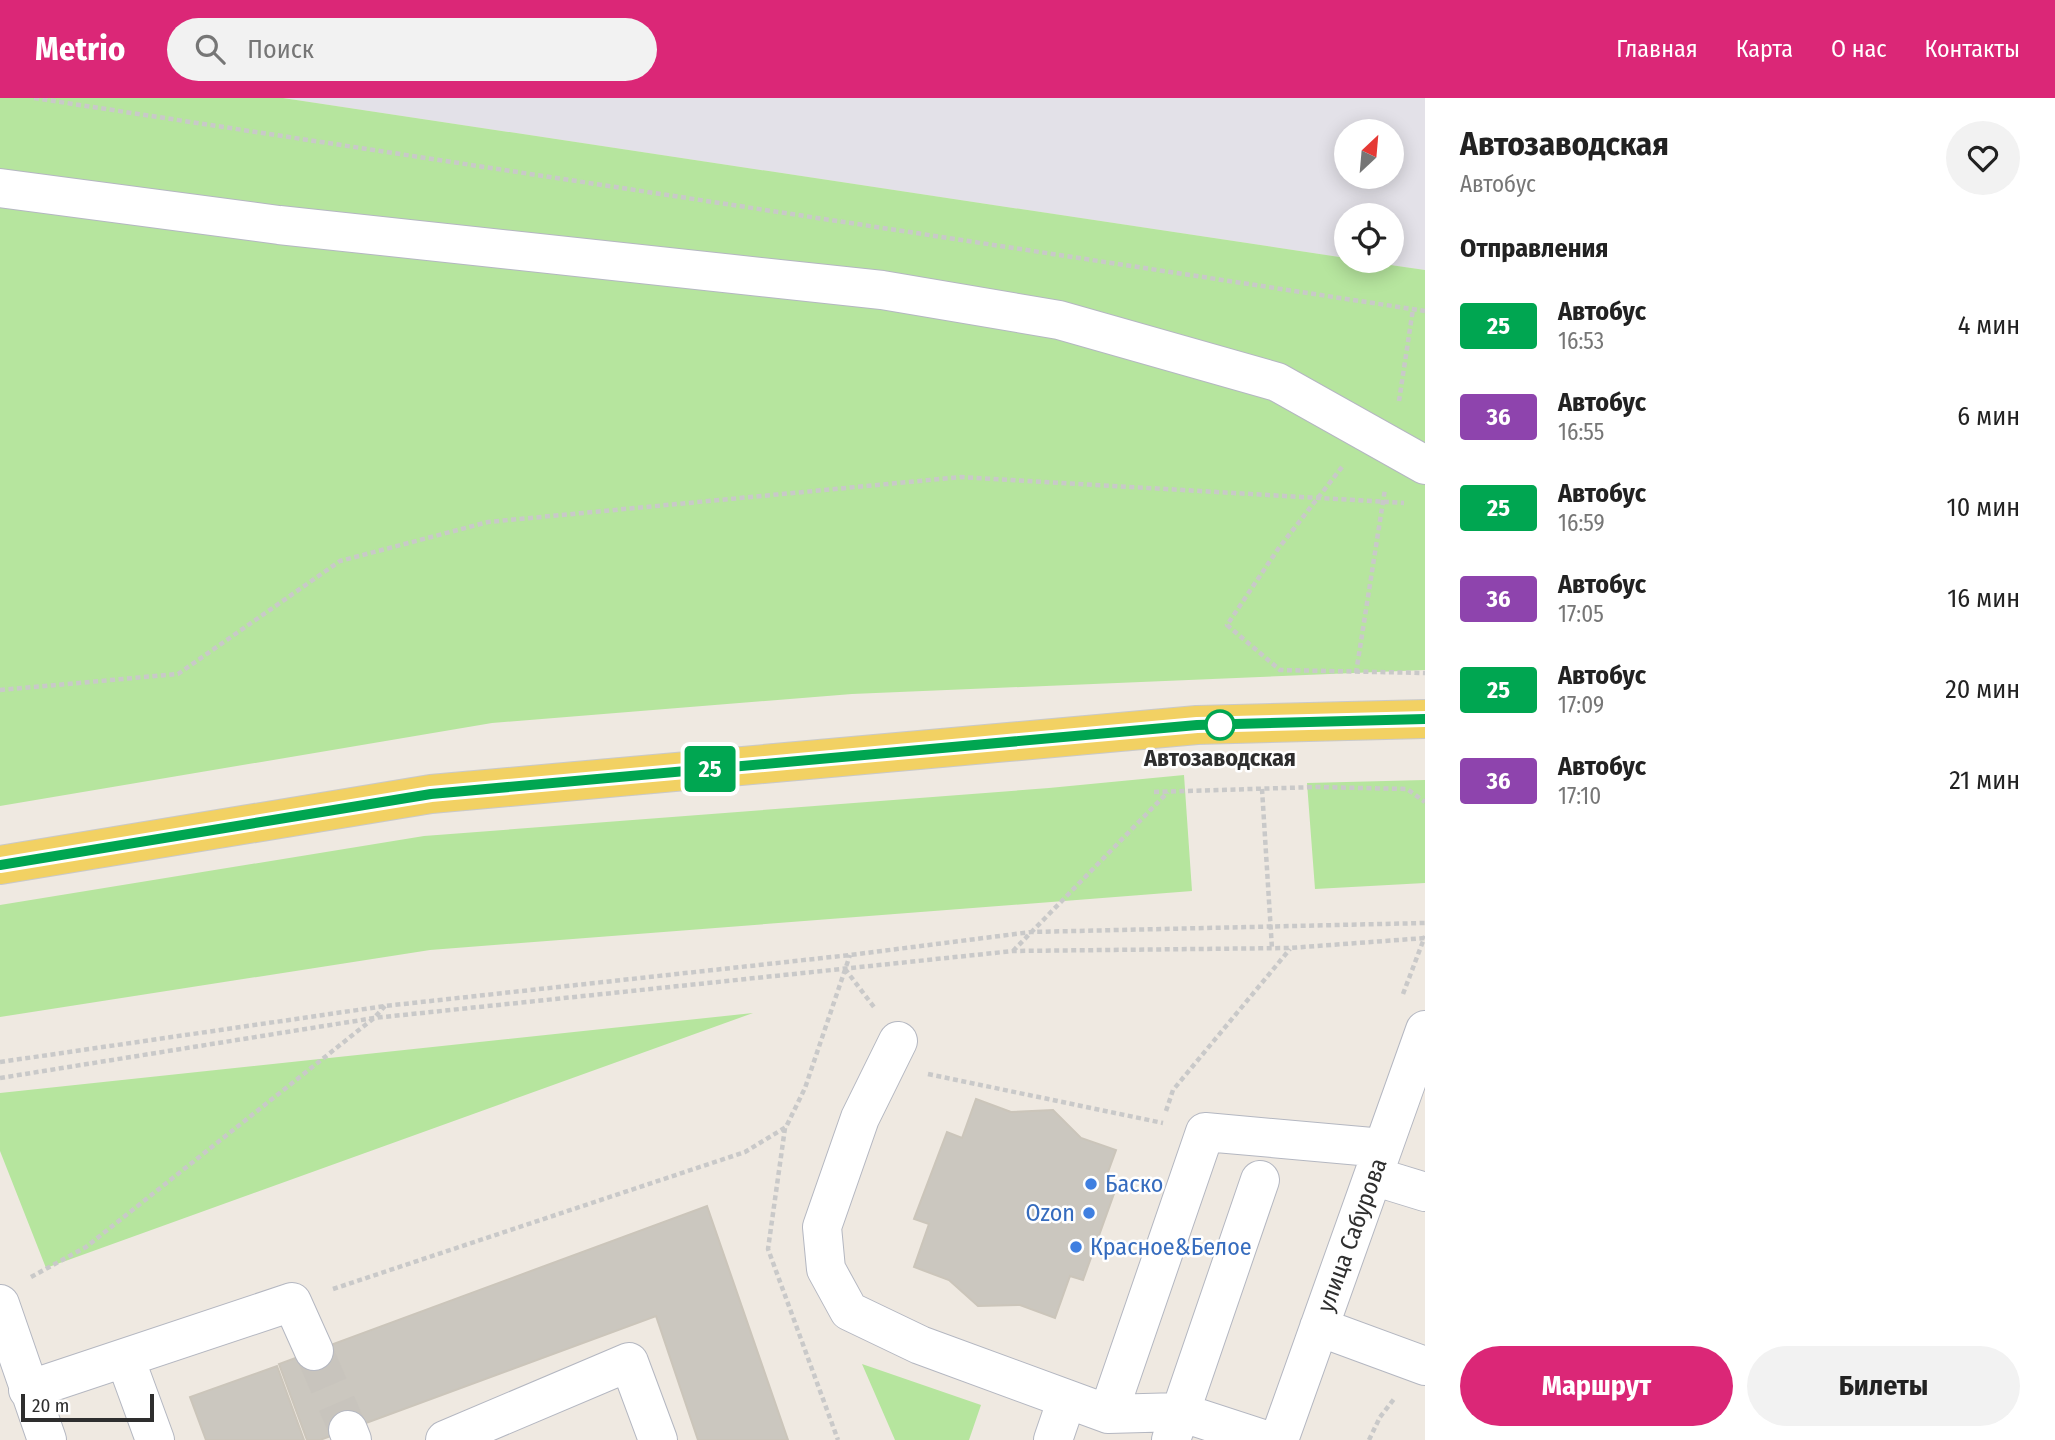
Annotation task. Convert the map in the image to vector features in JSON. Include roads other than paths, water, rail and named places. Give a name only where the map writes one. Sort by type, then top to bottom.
[{"type":"main road","points":[[0,865],[431,794],[1197,725],[1425,719]]},
{"type":"street","points":[[0,188],[292,227],[882,290],[1059,320],[1277,382],[1425,465]]},
{"type":"street","name":"улица Сабурова","points":[[1279,1440],[1425,1030]]},
{"type":"street","points":[[898,1041],[860,1118],[822,1227],[826,1269],[849,1311],[920,1345],[1108,1414],[1266,1440]]},
{"type":"street","points":[[1108,1414],[1205,1132],[1378,1162],[1425,1192]]},
{"type":"street","points":[[1176,1426],[1260,1180]]},
{"type":"street","points":[[12,1293],[29,1390],[47,1440]]},
{"type":"street","points":[[29,1390],[292,1302],[314,1351]]},
{"type":"street","points":[[1319,1328],[1425,1366]]},
{"type":"street","points":[[125,1358],[155,1440]]},
{"type":"street","points":[[445,1440],[629,1362],[658,1440]]},
{"type":"street","points":[[1053,1440],[1067,1398]]},
{"type":"tunnel","points":[[314,1351],[348,1430]]},
{"type":"place","name":"Автозаводская","points":[[1220,725]]},
{"type":"place","name":"Баско","points":[[1091,1184]]},
{"type":"place","name":"Ozon","points":[[1089,1213]]},
{"type":"place","name":"Красное&Белое","points":[[1076,1247]]}]
